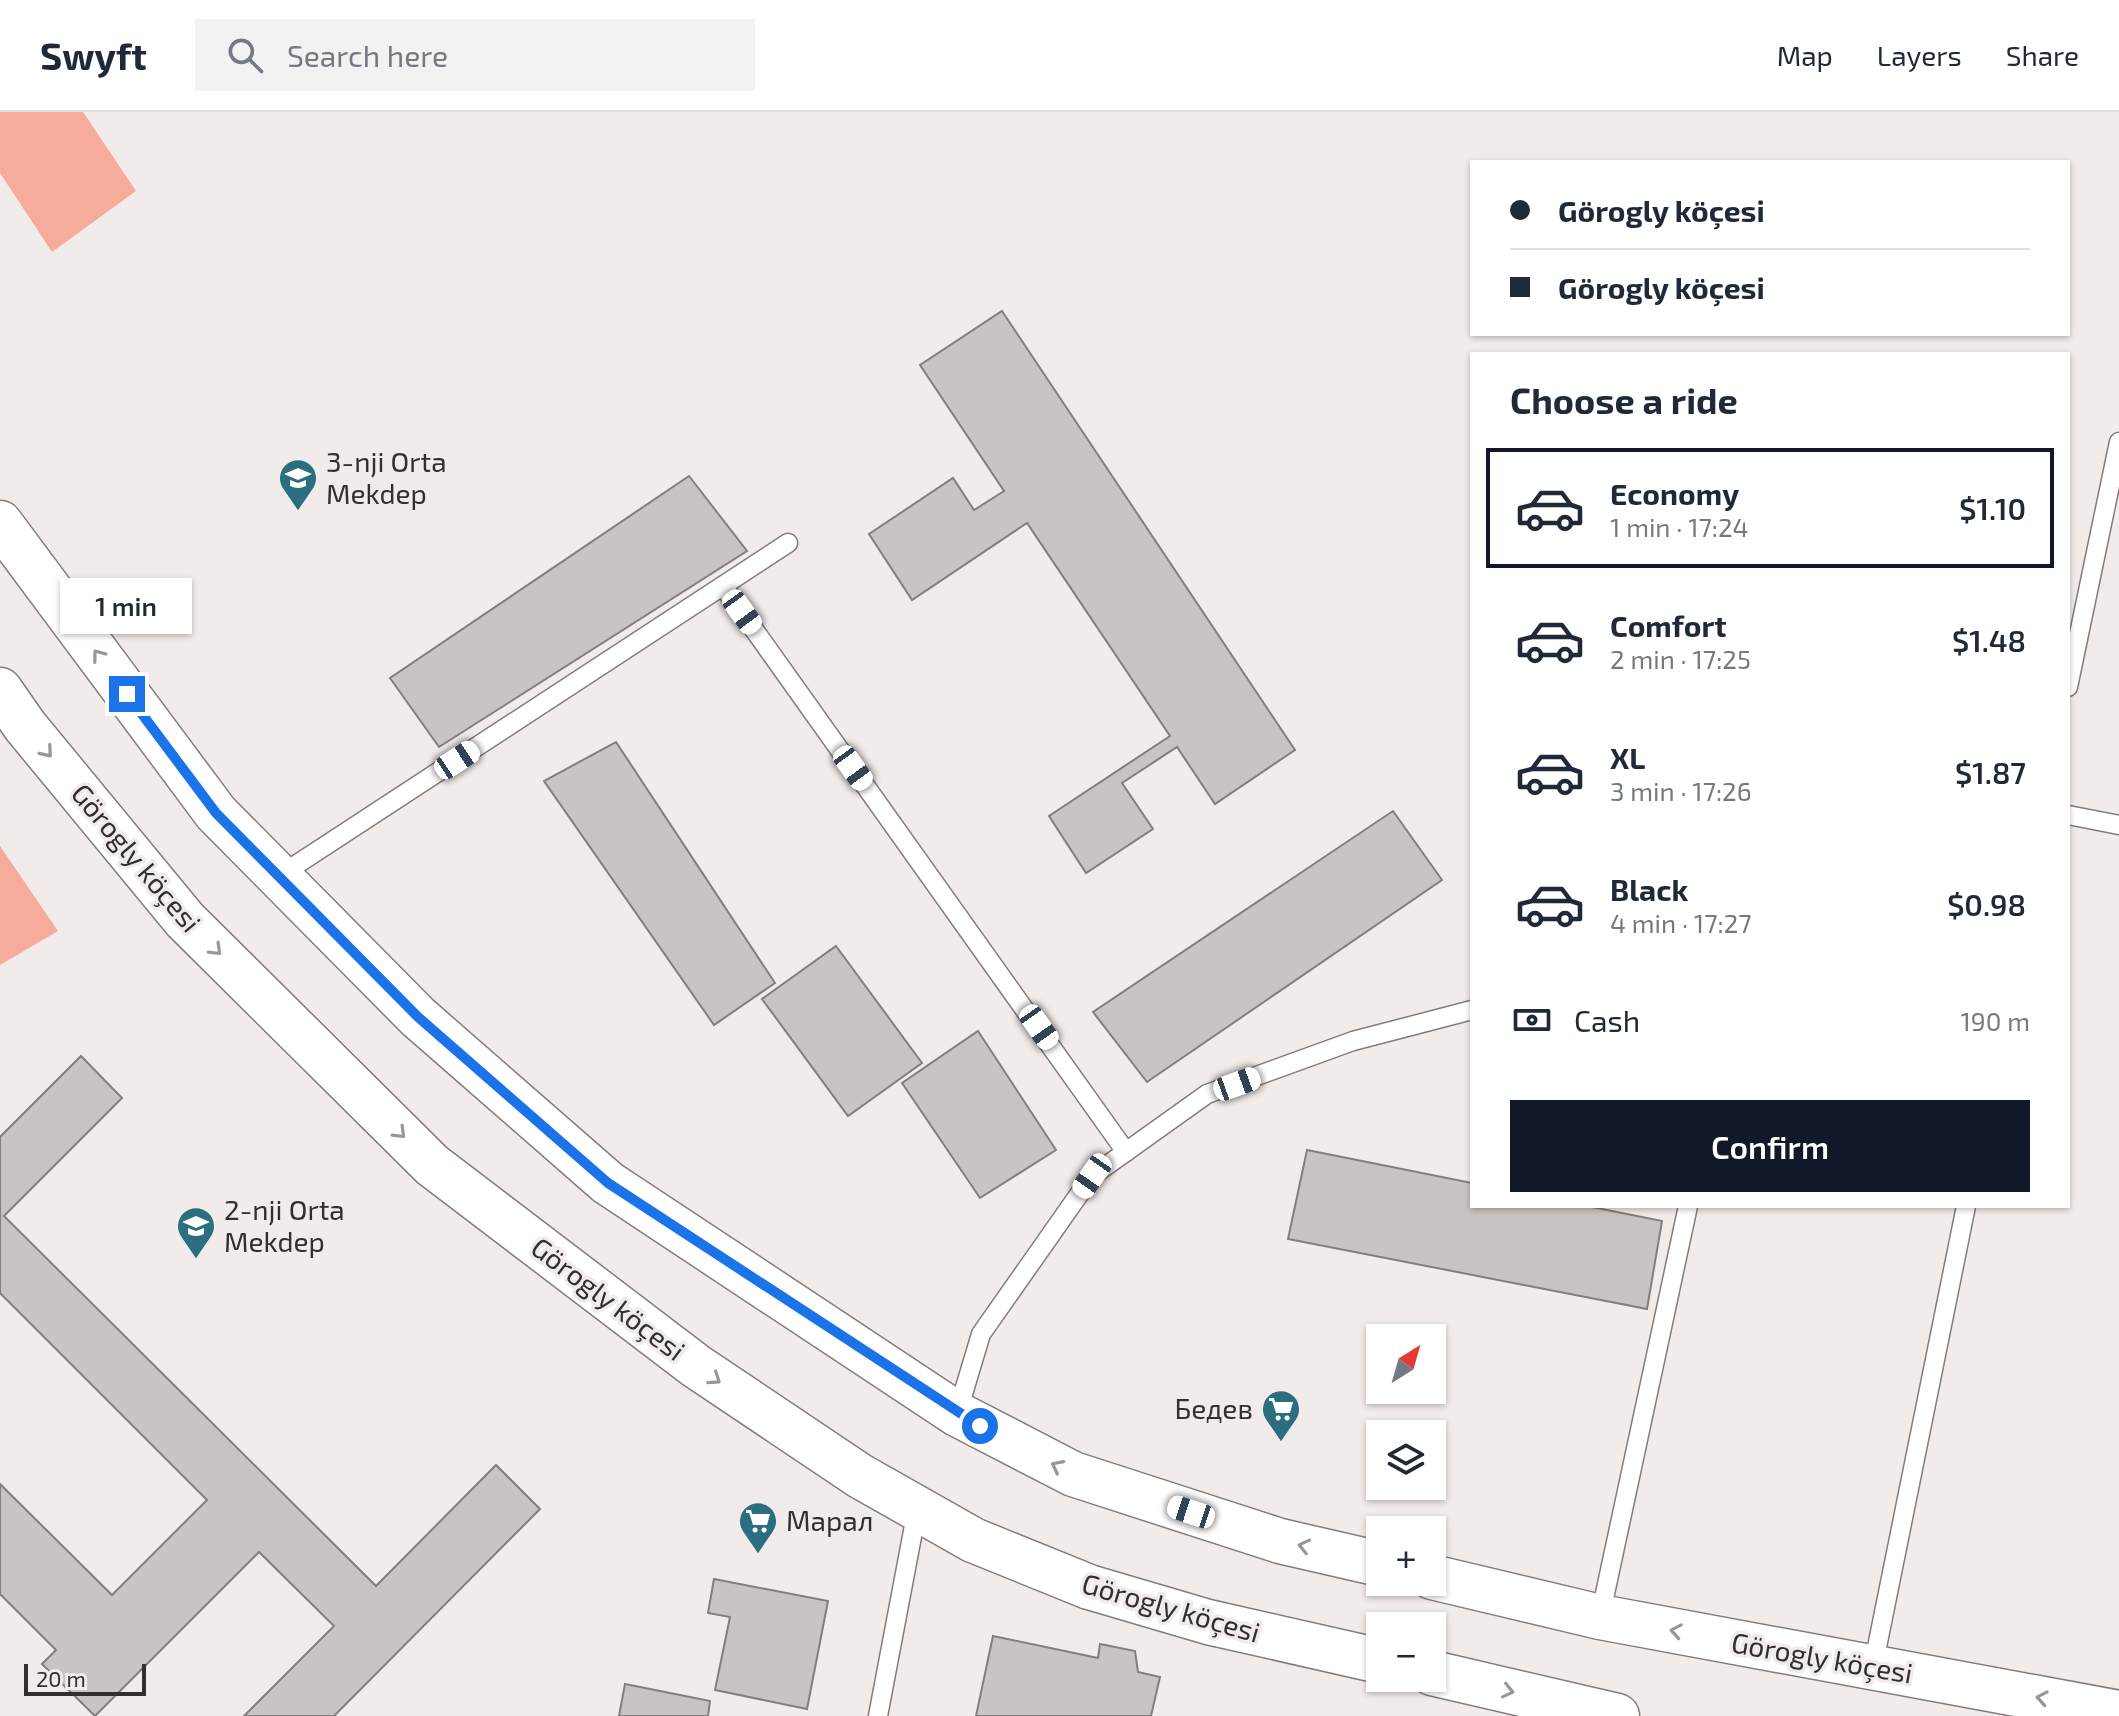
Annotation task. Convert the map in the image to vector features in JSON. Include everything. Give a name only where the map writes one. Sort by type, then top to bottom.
[{"type":"main road","points":[[0,523],[216,813],[418,1017],[608,1183],[957,1414],[1073,1474],[1280,1541],[1366,1561]]},
{"type":"main road","name":"Görogly köçesi","points":[[0,690],[25,726],[185,920],[432,1165],[696,1366],[917,1510],[973,1540],[1089,1587],[1208,1622],[1366,1658]]},
{"type":"main road","name":"Görogly köçesi","points":[[1446,1580],[1600,1617],[2119,1713]]},
{"type":"main road","points":[[1446,1676],[1617,1716]]},
{"type":"lane","points":[[2070,677],[2119,442]]},
{"type":"lane","points":[[279,876],[788,543]]},
{"type":"lane","points":[[723,586],[1126,1152]]},
{"type":"lane","points":[[2070,815],[2119,825]]},
{"type":"lane","points":[[957,1414],[981,1334],[1092,1176],[1207,1094],[1353,1041],[1470,1011]]},
{"type":"lane","points":[[1600,1617],[1688,1208]]},
{"type":"lane","points":[[1873,1667],[1966,1208]]},
{"type":"lane","points":[[878,1716],[917,1510]]},
{"type":"shaded area","points":[[0,112],[83,112],[136,191],[52,252],[0,173]]},
{"type":"shaded area","points":[[0,846],[58,931],[0,965]]},
{"type":"building","points":[[1002,311],[1295,750],[1215,804],[1177,747],[1122,783],[1153,829],[1086,873],[1049,816],[1170,736],[1027,523],[912,600],[869,534],[953,478],[974,510],[1004,491],[920,365]]},
{"type":"building","points":[[689,476],[747,551],[439,747],[390,678]]},
{"type":"building","points":[[616,742],[775,983],[714,1025],[544,781]]},
{"type":"building","points":[[1393,811],[1442,880],[1147,1082],[1093,1012]]},
{"type":"building","points":[[836,946],[922,1063],[848,1116],[762,999]]},
{"type":"building","points":[[978,1031],[1056,1150],[980,1198],[902,1083]]},
{"type":"building","points":[[81,1056],[122,1098],[4,1216],[376,1586],[496,1465],[540,1509],[334,1716],[244,1716],[334,1626],[259,1552],[95,1716],[42,1664],[56,1650],[0,1594],[0,1484],[112,1595],[207,1500],[0,1293],[0,1137]]},
{"type":"building","points":[[1307,1150],[1470,1183],[1470,1208],[1597,1208],[1662,1221],[1647,1309],[1288,1239]]},
{"type":"building","points":[[714,1579],[828,1601],[807,1709],[715,1690],[730,1617],[708,1613]]},
{"type":"building","points":[[993,1636],[1098,1658],[1100,1644],[1135,1651],[1138,1672],[1160,1677],[1151,1716],[976,1716]]},
{"type":"building","points":[[625,1684],[710,1701],[708,1716],[619,1716]]},
{"type":"place","name":"3-nji Orta Mekdep","points":[[298,512]]},
{"type":"place","name":"2-nji Orta Mekdep","points":[[196,1260]]},
{"type":"place","name":"Бедев","points":[[1281,1443]]},
{"type":"place","name":"Марал","points":[[758,1555]]},
{"type":"route","points":[[127,694],[216,813],[418,1017],[608,1183],[957,1414],[980,1426]]}]
